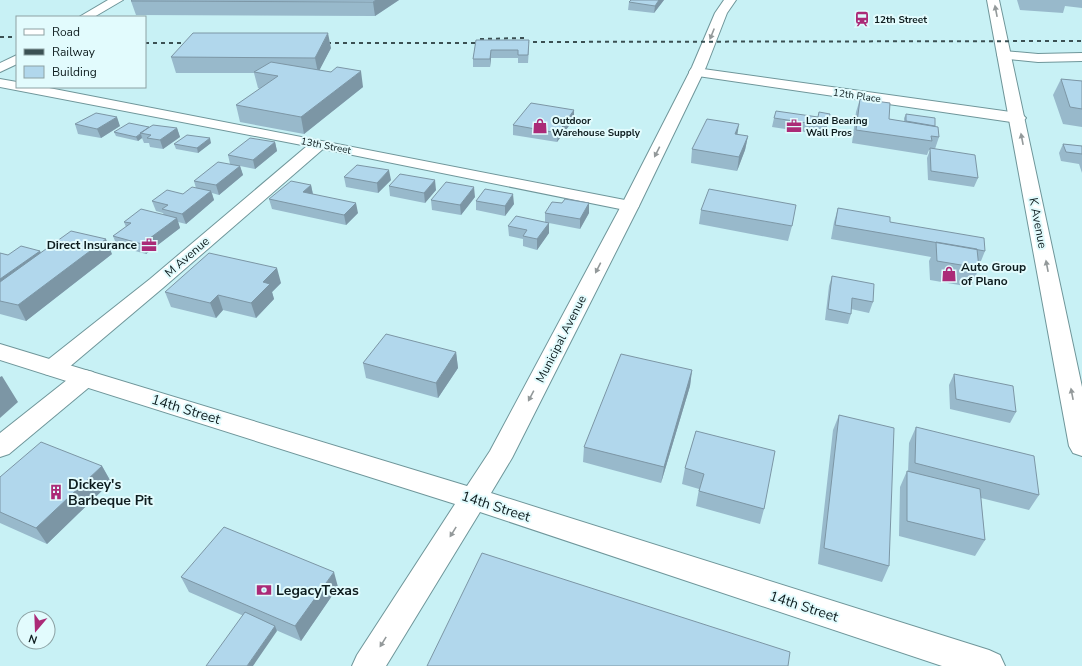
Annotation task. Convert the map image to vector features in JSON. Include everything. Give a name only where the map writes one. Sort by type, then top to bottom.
[{"type":"main road","points":[[87,16],[117,0]]},
{"type":"main road","name":"Municipal Avenue","points":[[368,666],[499,458],[630,206],[696,72],[721,13],[730,0]]},
{"type":"main road","name":"K Avenue","points":[[994,0],[1082,446]]},
{"type":"main road","points":[[1004,55],[1038,58],[1082,57]]},
{"type":"main road","points":[[0,68],[16,60]]},
{"type":"main road","name":"12th Place","points":[[696,72],[1018,118]]},
{"type":"main road","points":[[0,83],[16,86]]},
{"type":"main road","name":"13th Street","points":[[26,88],[320,144],[630,206]]},
{"type":"main road","name":"M Avenue","points":[[53,368],[157,283],[320,144]]},
{"type":"main road","name":"14th Street","points":[[0,352],[474,499],[989,666]]},
{"type":"main road","points":[[0,447],[85,378]]},
{"type":"building","points":[[376,0],[373,2],[131,1]]},
{"type":"building","points":[[631,0],[659,0],[655,6],[629,2]]},
{"type":"building","points":[[193,33],[328,33],[315,58],[171,57]]},
{"type":"building","points":[[476,40],[529,40],[528,55],[518,55],[518,50],[491,50],[490,59],[473,59]]},
{"type":"building","points":[[271,62],[331,72],[337,67],[361,71],[301,117],[236,105],[278,76],[254,72]]},
{"type":"building","points":[[1061,79],[1082,81],[1082,109],[1070,107]]},
{"type":"building","points":[[860,99],[890,103],[889,119],[938,127],[939,137],[931,136],[932,141],[856,130]]},
{"type":"building","points":[[531,103],[574,110],[558,133],[513,125]]},
{"type":"building","points":[[776,111],[818,117],[819,112],[830,114],[827,126],[774,118]]},
{"type":"building","points":[[96,113],[117,117],[97,129],[75,124]]},
{"type":"building","points":[[906,114],[935,118],[935,126],[906,121]]},
{"type":"building","points":[[707,119],[739,124],[735,134],[748,136],[739,157],[692,149]]},
{"type":"building","points":[[129,123],[149,127],[136,137],[114,132]]},
{"type":"building","points":[[153,125],[177,128],[160,140],[147,138],[151,135],[140,133]]},
{"type":"building","points":[[187,135],[210,138],[197,148],[174,144]]},
{"type":"building","points":[[250,138],[275,142],[253,160],[228,155]]},
{"type":"building","points":[[1063,144],[1082,146],[1082,154],[1066,152]]},
{"type":"building","points":[[930,148],[975,155],[978,178],[931,171]]},
{"type":"building","points":[[218,162],[240,166],[216,185],[194,181]]},
{"type":"building","points":[[357,165],[389,170],[377,183],[344,177]]},
{"type":"building","points":[[400,174],[435,180],[424,193],[389,186]]},
{"type":"building","points":[[291,181],[311,185],[303,192],[356,203],[344,215],[269,199]]},
{"type":"building","points":[[446,182],[474,187],[460,205],[431,200]]},
{"type":"building","points":[[192,187],[211,191],[182,214],[162,209],[168,205],[152,201],[167,190],[183,194]]},
{"type":"building","points":[[485,189],[513,194],[505,206],[476,201]]},
{"type":"building","points":[[709,189],[796,205],[792,226],[701,210]]},
{"type":"building","points":[[565,199],[589,203],[580,219],[545,213],[552,202],[562,203]]},
{"type":"building","points":[[838,208],[890,217],[890,222],[984,238],[985,251],[835,225]]},
{"type":"building","points":[[141,209],[177,218],[142,244],[113,236],[131,223],[124,222]]},
{"type":"building","points":[[516,216],[549,223],[537,239],[523,236],[527,230],[508,226]]},
{"type":"building","points":[[71,231],[106,239],[18,305],[0,301],[0,282]]},
{"type":"building","points":[[936,242],[977,249],[979,268],[937,261]]},
{"type":"building","points":[[21,246],[40,251],[0,279],[0,253],[8,255]]},
{"type":"building","points":[[209,253],[277,268],[263,282],[270,284],[251,303],[218,295],[210,303],[165,292]]},
{"type":"building","points":[[832,276],[874,284],[873,302],[852,298],[851,314],[828,309]]},
{"type":"building","points":[[386,334],[456,352],[436,383],[363,363]]},
{"type":"building","points":[[621,354],[692,370],[664,467],[584,447]]},
{"type":"building","points":[[954,374],[1013,386],[1016,412],[956,399]]},
{"type":"building","points":[[839,415],[894,428],[889,566],[824,548]]},
{"type":"building","points":[[916,427],[1034,456],[1039,495],[915,463]]},
{"type":"building","points":[[696,431],[775,451],[764,509],[699,491],[704,474],[685,468]]},
{"type":"building","name":"Dickey's Barbeque Pit","points":[[41,442],[102,466],[36,528],[0,512],[0,477]]},
{"type":"building","points":[[907,471],[980,489],[985,540],[907,521]]},
{"type":"building","name":"LegacyTexas","points":[[224,527],[334,572],[295,626],[181,577]]},
{"type":"building","points":[[482,553],[790,652],[788,666],[427,666]]},
{"type":"building","points":[[245,612],[275,626],[247,666],[206,666]]},
{"type":"railway","points":[[0,37],[16,37]]},
{"type":"railway","points":[[480,39],[524,38]]},
{"type":"railway","points":[[517,42],[1082,41]]},
{"type":"railway","points":[[146,43],[195,43]]},
{"type":"railway","points":[[319,43],[487,43]]},
{"type":"place","name":"12th Street","points":[[862,19]]},
{"type":"place","name":"Outdoor Warehouse Supply","points":[[540,126]]},
{"type":"place","name":"Load Bearing Wall Pros","points":[[794,126]]},
{"type":"place","name":"Direct Insurance","points":[[149,245]]},
{"type":"place","name":"Auto Group of Plano","points":[[949,274]]},
{"type":"place","name":"Dickey's Barbeque Pit","points":[[56,492]]},
{"type":"place","name":"LegacyTexas","points":[[264,590]]}]
